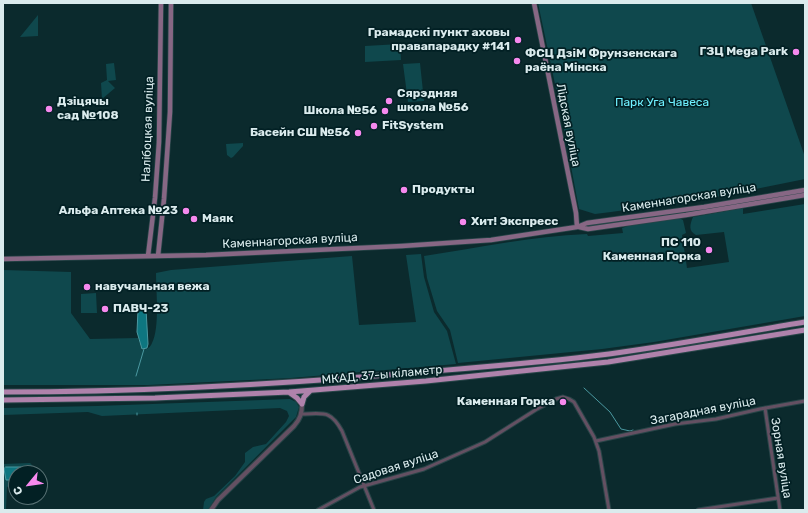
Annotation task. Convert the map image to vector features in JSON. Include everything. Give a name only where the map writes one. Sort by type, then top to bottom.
[{"type":"highway","name":"МКАД, 37-ы кіламетр","points":[[3,392],[152,390],[324,380],[608,354],[805,322]]},
{"type":"highway","name":"МКАД, 37-ы кіламетр","points":[[3,400],[155,398],[310,391],[434,381],[575,366],[699,348],[805,330]]},
{"type":"highway","points":[[302,404],[304,397],[310,391]]},
{"type":"highway","points":[[289,392],[302,404]]},
{"type":"main road","name":"Налібоцкая вуліца","points":[[148,256],[155,198],[158,142],[161,3]]},
{"type":"main road","name":"Налібоцкая вуліца","points":[[158,256],[165,193],[170,112],[171,3]]},
{"type":"main road","name":"Лідская вуліца","points":[[534,3],[576,213],[577,227]]},
{"type":"main road","name":"Каменнагорская вуліца","points":[[3,259],[259,253],[491,240],[577,227],[587,223],[704,207],[805,190]]},
{"type":"main road","name":"Каменнагорская вуліца","points":[[577,227],[588,229],[679,216],[805,195]]},
{"type":"street","name":"Садовая вуліца","points":[[318,510],[364,486],[424,469],[485,442],[556,398],[563,397],[574,402],[596,441]]},
{"type":"street","name":"Загарадная вуліца","points":[[596,441],[675,424],[716,419],[764,408],[805,401]]},
{"type":"street","points":[[211,510],[218,500],[294,426],[299,420],[302,404]]},
{"type":"street","name":"Зорная вуліца","points":[[764,408],[780,510]]},
{"type":"street","points":[[301,414],[325,414],[330,416],[338,423],[374,510]]},
{"type":"street","points":[[596,441],[601,461],[609,510]]},
{"type":"street","points":[[698,510],[778,498]]},
{"type":"green space","name":"Парк Уга Чавеса","points":[[538,3],[751,3],[805,157],[805,179],[711,198],[611,212],[595,214],[579,209]]},
{"type":"green space","points":[[38,15],[38,36],[20,37]]},
{"type":"green space","points":[[400,44],[401,60],[365,62],[365,46]]},
{"type":"green space","points":[[114,63],[116,80],[108,81],[115,88],[102,99],[101,83],[107,80],[106,64]]},
{"type":"green space","points":[[420,63],[424,101],[408,102],[403,64]]},
{"type":"green space","points":[[243,143],[243,146],[233,157],[231,158],[227,155],[226,144]]},
{"type":"green space","points":[[805,204],[805,316],[654,342],[602,349],[458,363],[450,330],[437,311],[427,278],[424,256],[546,237],[623,233],[622,228],[634,224],[679,218],[683,220],[686,233],[682,235],[687,268],[729,262],[724,232],[696,235],[691,229],[693,217],[743,208],[743,214]]},
{"type":"green space","points":[[421,254],[424,277],[434,312],[447,331],[456,364],[291,378],[148,385],[3,385],[3,270],[71,272],[71,313],[90,339],[138,338],[142,350],[151,345],[156,328],[156,273],[171,270],[352,256],[359,325],[416,322],[406,255]]},
{"type":"green space","points":[[96,293],[97,313],[81,313],[81,294]]},
{"type":"green space","points":[[290,399],[296,402],[299,407],[296,417],[216,497],[208,510],[203,510],[206,499],[214,496],[235,476],[245,462],[245,453],[253,447],[266,444],[286,422],[289,416],[287,411],[280,408],[102,416],[88,412],[3,415],[3,408]]},
{"type":"green space","points":[[30,463],[32,465],[8,465],[6,510],[3,510],[3,464]]},
{"type":"shaded area","points":[[146,309],[148,344],[147,348],[142,349],[137,332],[138,310]]},
{"type":"shaded area","points":[[8,467],[8,480],[6,480],[4,469]]},
{"type":"waterway","points":[[136,376],[144,349]]},
{"type":"waterway","points":[[584,388],[610,412],[621,429],[630,431],[633,430]]},
{"type":"place","name":"Грамадскі пункт аховы правапарадку #141","points":[[518,40]]},
{"type":"place","name":"ГЗЦ Mega Park","points":[[796,52]]},
{"type":"place","name":"ФСЦ ДзіМ Фрунзенскага раёна Мінска","points":[[517,61]]},
{"type":"place","name":"Сярэдняя школа №56","points":[[389,101]]},
{"type":"place","name":"Дзіцячы сад №108","points":[[49,109]]},
{"type":"place","name":"Школа №56","points":[[385,111]]},
{"type":"place","name":"FitSystem","points":[[374,126]]},
{"type":"place","name":"Басейн СШ №56","points":[[358,133]]},
{"type":"place","name":"Продукты","points":[[404,190]]},
{"type":"place","name":"Альфа Аптека №23","points":[[186,211]]},
{"type":"place","name":"Маяк","points":[[194,219]]},
{"type":"place","name":"Хит! Экспресс","points":[[463,222]]},
{"type":"place","name":"ПС 110 Каменная Горка","points":[[709,250]]},
{"type":"place","name":"навучальная вежа","points":[[87,287]]},
{"type":"place","name":"ПАВЧ-23","points":[[105,309]]},
{"type":"place","name":"Каменная Горка","points":[[563,402]]}]
